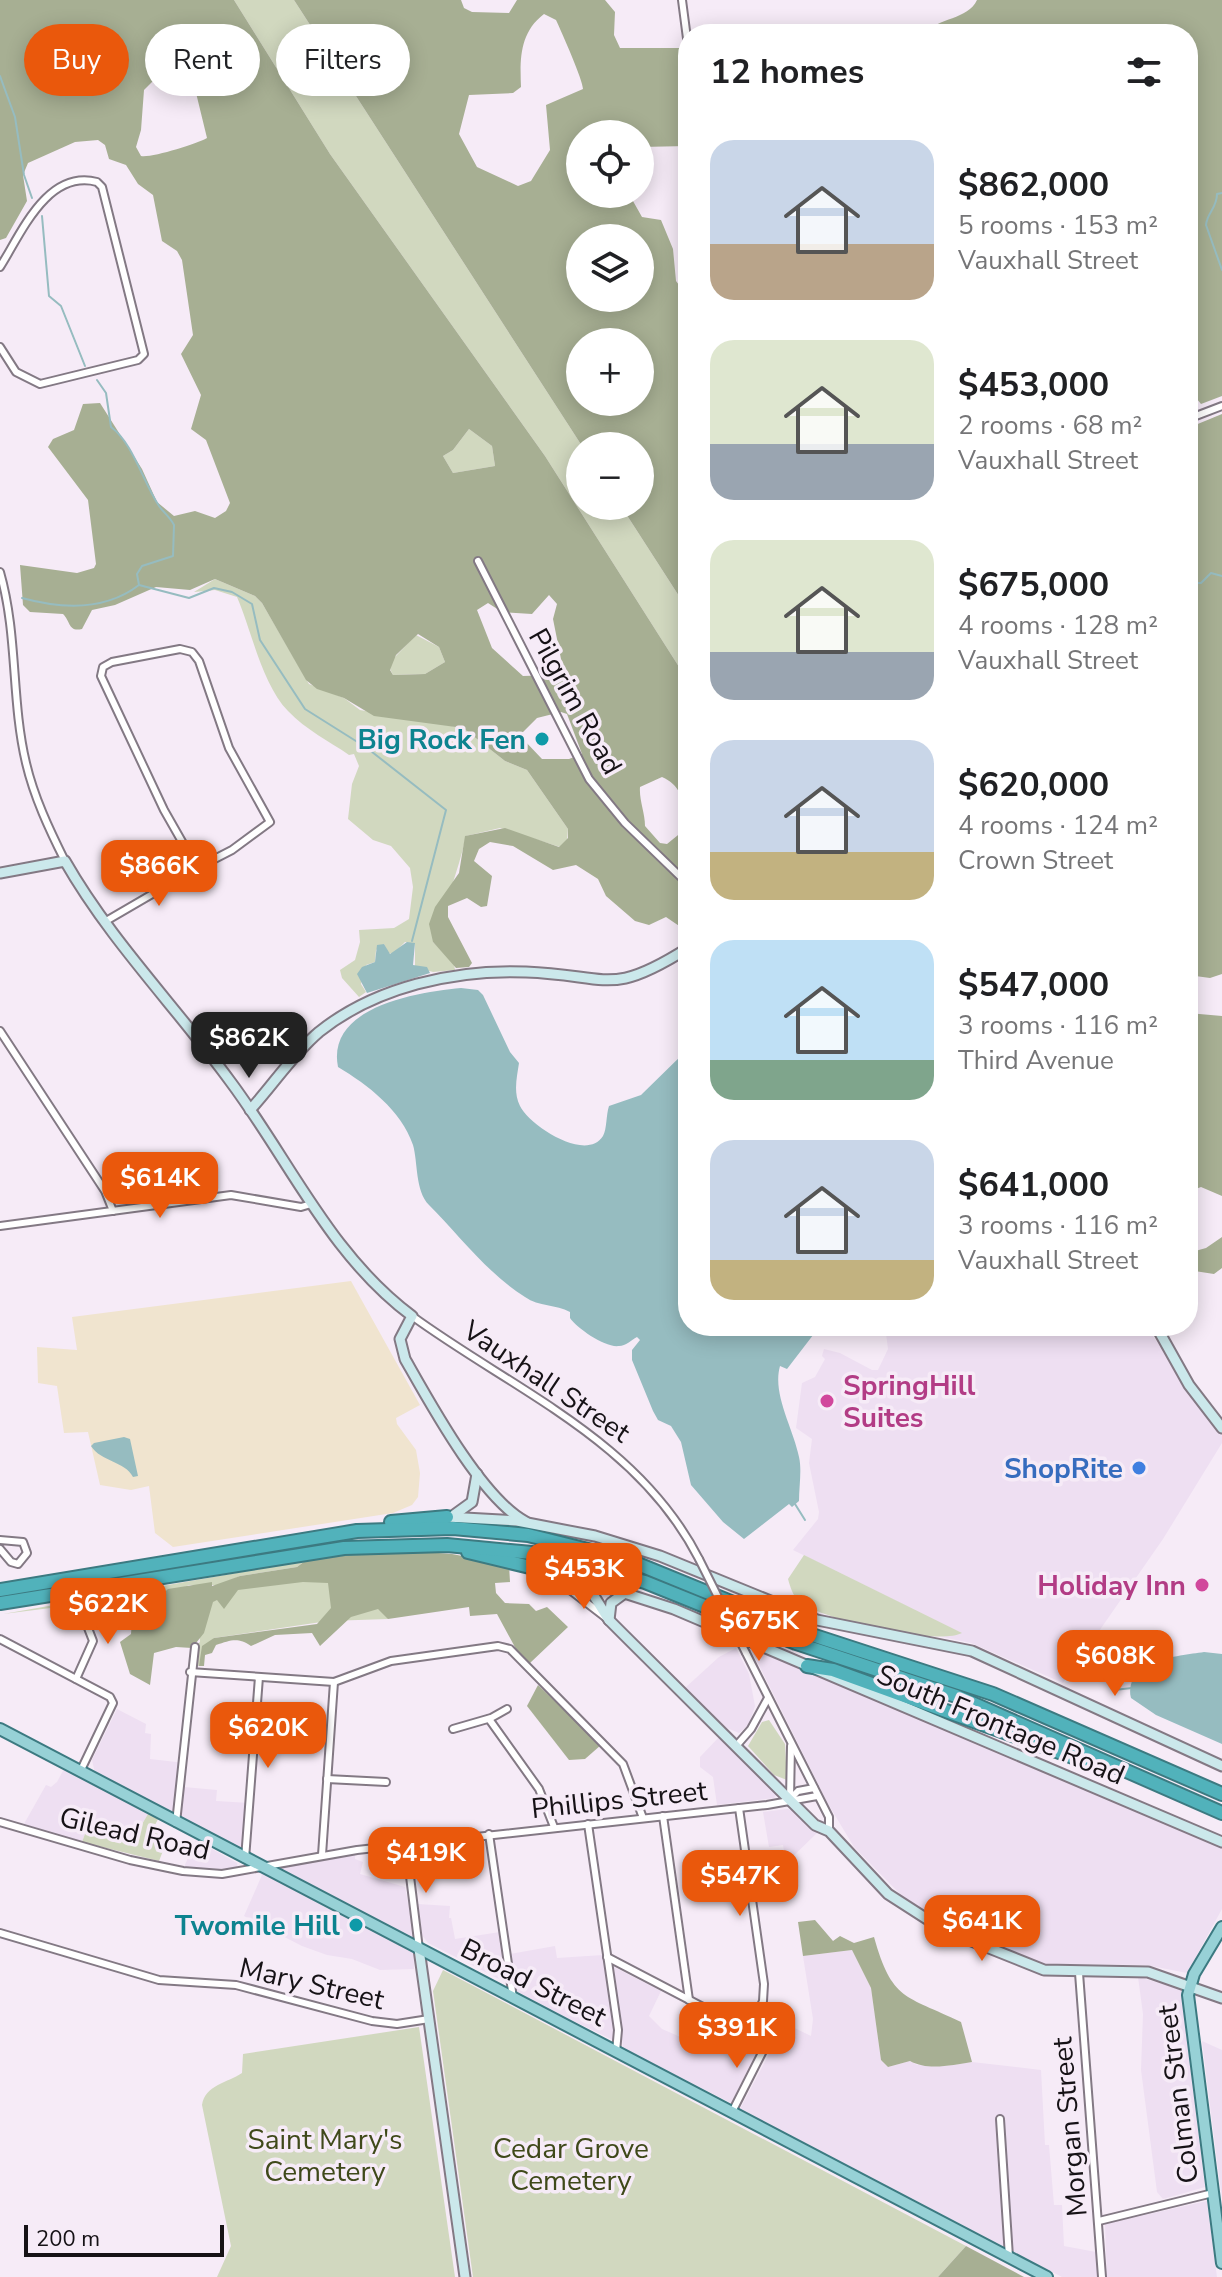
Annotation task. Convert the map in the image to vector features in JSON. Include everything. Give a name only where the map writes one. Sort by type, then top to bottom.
[{"type":"highway","points":[[0,1590],[353,1532],[392,1521],[447,1517]]},
{"type":"highway","points":[[353,1532],[469,1529],[538,1537],[600,1551],[815,1637],[1037,1711],[1222,1794]]},
{"type":"highway","points":[[438,1544],[584,1580]]},
{"type":"highway","points":[[0,1603],[334,1549],[438,1544],[532,1553],[645,1582],[803,1645],[982,1707],[1222,1813]]},
{"type":"highway","points":[[0,1583],[49,1582]]},
{"type":"highway","points":[[0,1611],[61,1593]]},
{"type":"highway","points":[[807,1666],[833,1670],[1140,1784],[1170,1790]]},
{"type":"main road","name":"Broad Street","points":[[0,1729],[1047,2277]]},
{"type":"main road","name":"Colman Street","points":[[1220,1935],[1190,1985],[1189,2013],[1222,2263]]},
{"type":"street","points":[[682,0],[685,24]]},
{"type":"street","points":[[0,267],[40,202],[61,187],[97,182],[102,187],[142,357],[40,384],[16,372],[0,347]]},
{"type":"street","points":[[1198,415],[1222,406]]},
{"type":"street","name":"Pilgrim Road","points":[[478,561],[589,779],[625,823],[678,874]]},
{"type":"street","name":"Vauxhall Street","points":[[0,572],[13,628],[26,762],[48,827],[65,861],[106,921],[250,1110],[352,1261],[412,1316],[616,1453],[661,1500],[699,1559],[791,1746],[801,1757],[829,1817],[829,1831]]},
{"type":"street","points":[[106,921],[197,868],[262,830],[270,822],[229,748],[199,661],[192,652],[180,649],[112,662],[103,667],[101,676],[164,810],[197,868]]},
{"type":"street","points":[[0,873],[65,861]]},
{"type":"street","points":[[250,1110],[320,1031],[393,991],[435,980],[513,971],[595,982],[626,980],[641,976],[678,954]]},
{"type":"street","points":[[0,1031],[105,1191],[113,1211]]},
{"type":"street","points":[[0,1226],[231,1195],[301,1207],[311,1204]]},
{"type":"street","points":[[412,1316],[400,1339],[402,1353],[477,1474],[509,1511],[526,1522]]},
{"type":"street","points":[[1162,1336],[1189,1385],[1222,1428]]},
{"type":"street","points":[[447,1517],[471,1504],[477,1490],[477,1474]]},
{"type":"street","points":[[447,1517],[526,1522],[641,1549],[817,1620],[972,1651],[1222,1766]]},
{"type":"street","points":[[0,1540],[23,1542],[28,1550],[24,1561],[18,1564],[11,1562],[0,1549]]},
{"type":"street","points":[[584,1580],[609,1620]]},
{"type":"street","name":"South Frontage Road","points":[[584,1580],[626,1592],[807,1666],[1222,1842]]},
{"type":"street","name":"Vauxhall Street","points":[[561,1583],[609,1620],[816,1826],[829,1831],[888,1894],[934,1925],[1026,1965],[1059,1973],[1136,1970],[1190,1985],[1222,1998]]},
{"type":"street","points":[[609,1620],[611,1603],[626,1592]]},
{"type":"street","points":[[76,1679],[93,1641],[81,1610]]},
{"type":"street","points":[[0,1639],[76,1679],[113,1703],[80,1772]]},
{"type":"street","points":[[190,1672],[334,1682],[391,1661],[498,1646],[510,1649],[616,1755],[626,1770],[643,1818]]},
{"type":"street","points":[[176,1823],[195,1647]]},
{"type":"street","points":[[245,1859],[259,1677]]},
{"type":"street","points":[[322,1855],[334,1682]]},
{"type":"street","points":[[737,1745],[751,1729],[768,1698]]},
{"type":"street","points":[[453,1729],[489,1719],[507,1709]]},
{"type":"street","points":[[489,1719],[539,1789],[554,1827]]},
{"type":"street","points":[[790,1799],[791,1746]]},
{"type":"street","points":[[327,1779],[386,1782]]},
{"type":"street","name":"Phillips Street","points":[[262,1868],[322,1855],[406,1844],[739,1808],[816,1792]]},
{"type":"street","points":[[739,1808],[764,1984],[763,2001],[749,2031]]},
{"type":"street","points":[[663,1816],[689,2000]]},
{"type":"street","name":"Gilead Road","points":[[0,1822],[183,1871],[222,1874],[262,1868]]},
{"type":"street","points":[[588,1824],[618,2030],[616,2052]]},
{"type":"street","points":[[489,1834],[513,1998]]},
{"type":"street","points":[[406,1844],[465,2277]]},
{"type":"street","name":"Mary Street","points":[[0,1933],[159,1980],[236,1985],[372,2021],[397,2024],[429,2019]]},
{"type":"street","points":[[607,1957],[768,2041],[732,2112]]},
{"type":"street","name":"Morgan Street","points":[[1079,1973],[1102,2277]]},
{"type":"street","points":[[1000,2119],[1009,2257]]},
{"type":"street","points":[[1099,2221],[1213,2193]]},
{"type":"shaded area","points":[[351,1281],[420,1405],[396,1418],[416,1450],[420,1473],[418,1497],[412,1505],[393,1513],[173,1547],[155,1533],[149,1486],[131,1490],[100,1485],[88,1432],[64,1433],[57,1386],[38,1383],[37,1347],[77,1350],[72,1317]]},
{"type":"shaded area","points":[[886,1336],[1153,1336],[1222,1436],[1222,1443],[1163,1539],[1063,1683],[971,1643],[942,1637],[961,1633],[793,1550],[818,1519],[819,1512],[809,1463],[812,1439],[796,1428],[802,1383],[815,1377],[825,1359],[822,1356],[824,1349],[878,1370],[888,1349]]},
{"type":"shaded area","points":[[750,1647],[1222,1848],[1222,1909],[1187,1973],[1146,1965],[1045,1964],[943,1923],[902,1896],[854,1847],[827,1802]]},
{"type":"shaded area","points":[[736,1648],[749,1674],[755,1706],[749,1724],[739,1733],[727,1728],[685,1688],[719,1657]]},
{"type":"shaded area","points":[[117,1709],[146,1724],[145,1733],[151,1734],[150,1759],[185,1763],[184,1787],[217,1790],[216,1801],[249,1803],[242,1850],[95,1773],[92,1760]]},
{"type":"shaded area","points":[[720,1736],[777,1794],[774,1798],[717,1805],[713,1777],[700,1767],[700,1757]]},
{"type":"shaded area","points":[[64,1769],[148,1814],[131,1843],[85,1834],[82,1842],[24,1824],[46,1785],[51,1787],[57,1782]]},
{"type":"shaded area","points":[[796,1811],[818,1832],[786,1863],[783,1845],[769,1847],[763,1812]]},
{"type":"shaded area","points":[[196,1840],[237,1863],[238,1870],[184,1867]]},
{"type":"shaded area","points":[[355,1855],[355,1859],[363,1862],[360,1874],[405,1887],[413,1929],[414,1969],[380,1970],[352,1959],[327,1955],[302,1946],[244,1916],[262,1875],[259,1872]]},
{"type":"shaded area","points":[[418,1904],[450,1906],[449,1918],[455,1939],[500,1932],[505,1982],[428,1943],[422,1935]]},
{"type":"shaded area","points":[[555,1946],[557,1958],[603,1955],[616,2036],[613,2040],[515,1993],[510,1954]]},
{"type":"shaded area","points":[[852,1950],[871,1988],[881,2060],[888,2067],[910,2061],[917,2065],[945,2066],[972,2062],[1041,2070],[1045,2145],[1049,2145],[1054,2205],[1062,2205],[1064,2246],[1096,2252],[1098,2277],[1062,2277],[740,2109],[777,2039],[776,2019],[811,2036],[813,2019],[803,1956]]},
{"type":"shaded area","points":[[614,1967],[661,1991],[649,2016],[662,2029],[690,2041],[706,2014],[755,2040],[758,2050],[731,2103],[623,2048]]},
{"type":"shaded area","points":[[1138,1977],[1181,1989],[1205,2187],[1163,2199],[1157,2192],[1141,2070],[1143,2014]]},
{"type":"shaded area","points":[[1202,2041],[1222,2050],[1222,2198],[1218,2169]]},
{"type":"shaded area","points":[[1207,2201],[1217,2277],[1107,2277],[1105,2224]]},
{"type":"green space","points":[[0,0],[234,0],[249,24],[145,24],[145,89],[136,147],[141,156],[154,155],[207,138],[197,96],[260,96],[260,42],[276,67],[276,96],[294,96],[330,154],[545,456],[566,489],[566,520],[586,520],[678,665],[678,790],[662,777],[640,787],[640,792],[645,826],[660,843],[667,844],[678,835],[678,925],[666,917],[649,925],[635,921],[606,896],[598,879],[576,865],[553,870],[513,846],[490,842],[479,849],[474,861],[492,876],[487,906],[481,907],[467,898],[448,906],[448,917],[472,963],[469,967],[456,968],[433,942],[429,924],[435,907],[459,873],[465,836],[505,828],[559,847],[568,838],[568,829],[527,770],[505,761],[463,728],[374,716],[344,698],[317,689],[306,680],[262,603],[255,596],[215,579],[190,590],[156,587],[115,605],[92,610],[82,629],[77,630],[72,628],[63,614],[30,612],[23,605],[20,565],[77,573],[94,568],[96,564],[88,500],[48,447],[53,439],[74,430],[83,404],[100,403],[142,469],[157,502],[174,516],[195,511],[215,518],[226,511],[230,503],[206,440],[191,429],[201,395],[181,354],[193,335],[182,260],[177,251],[162,241],[153,195],[138,184],[126,165],[109,159],[105,145],[98,140],[75,142],[28,163],[23,175],[27,201],[6,238],[0,240]],"holes":[[[469,429],[492,446],[495,466],[453,473],[443,456],[453,450]],[[549,595],[557,604],[553,619],[562,664],[554,675],[523,676],[492,648],[477,610],[488,603],[502,612],[532,614]],[[418,634],[439,647],[445,662],[425,674],[393,675],[390,670],[396,655]],[[561,712],[567,714],[582,754],[569,759],[542,759],[523,739],[522,733],[537,718]]]},
{"type":"green space","points":[[234,0],[294,0],[309,24],[276,24],[276,67],[260,42],[260,24],[249,24]]},
{"type":"green space","points":[[294,0],[461,0],[464,8],[472,12],[509,13],[517,0],[605,0],[615,12],[614,35],[620,48],[678,48],[678,146],[654,147],[654,120],[566,120],[566,208],[637,208],[642,217],[661,220],[673,249],[678,284],[678,594],[630,520],[654,520],[654,432],[573,432],[356,96],[410,96],[410,24],[309,24]],"holes":[[[544,14],[556,20],[583,89],[546,105],[550,150],[531,181],[518,186],[477,167],[459,134],[469,95],[513,93],[521,87],[521,57],[525,38]]]},
{"type":"green space","points":[[977,0],[1222,0],[1222,396],[1201,404],[1198,400],[1198,24],[937,24],[973,7]]},
{"type":"green space","points":[[294,96],[356,96],[573,432],[566,432],[566,489],[330,154]]},
{"type":"green space","points":[[1222,414],[1222,974],[1210,978],[1198,976],[1198,424]]},
{"type":"green space","points":[[469,429],[492,446],[495,466],[453,473],[443,456],[453,450]]},
{"type":"green space","points":[[586,520],[630,520],[678,594],[678,665]]},
{"type":"green space","points":[[215,579],[255,596],[262,603],[309,684],[344,698],[360,710],[463,728],[505,761],[527,770],[568,829],[567,842],[560,847],[500,828],[466,836],[433,942],[454,964],[455,970],[433,972],[415,967],[415,944],[405,942],[393,954],[388,953],[384,944],[376,950],[375,962],[366,965],[361,984],[366,992],[359,997],[342,978],[340,970],[355,960],[360,942],[359,930],[394,928],[409,919],[413,887],[410,868],[391,846],[373,840],[348,819],[352,784],[359,766],[354,754],[349,755],[310,730],[279,700],[264,672],[237,597],[215,590],[194,592]]},
{"type":"green space","points":[[416,635],[439,647],[445,662],[425,674],[393,675],[390,669],[393,659]]},
{"type":"green space","points":[[1198,1014],[1222,1016],[1222,1196],[1198,1188]]},
{"type":"green space","points":[[1222,1237],[1222,1268],[1214,1274],[1198,1272],[1198,1250]]},
{"type":"green space","points":[[412,1551],[452,1554],[509,1565],[510,1582],[495,1583],[496,1593],[505,1603],[529,1604],[536,1611],[547,1607],[568,1627],[530,1663],[516,1649],[497,1614],[470,1616],[469,1607],[388,1619],[378,1609],[351,1617],[320,1646],[312,1633],[275,1635],[251,1646],[238,1640],[230,1641],[216,1645],[212,1653],[205,1655],[204,1666],[199,1666],[202,1646],[214,1638],[317,1624],[331,1608],[328,1583],[303,1582],[238,1590],[224,1609],[217,1600],[213,1602],[204,1633],[192,1648],[176,1647],[154,1653],[150,1685],[130,1674],[120,1642],[131,1634],[132,1620],[115,1600],[125,1602],[149,1594],[151,1601],[155,1601],[168,1589],[212,1582],[212,1586],[240,1576],[297,1567],[305,1561],[364,1553]]},
{"type":"green space","points":[[804,1555],[962,1633],[930,1636],[883,1630],[836,1618],[804,1605],[793,1594],[788,1579]]},
{"type":"green space","points":[[305,1561],[297,1567],[240,1576],[220,1585],[189,1585],[155,1601],[151,1601],[149,1595],[125,1602],[114,1600],[3,1614]]},
{"type":"green space","points":[[373,1573],[388,1619],[328,1621],[214,1638],[199,1666],[195,1666],[197,1648],[192,1648],[200,1642],[198,1593]]},
{"type":"green space","points":[[538,1685],[601,1745],[585,1759],[569,1760],[527,1706]]},
{"type":"green space","points":[[769,1720],[785,1744],[787,1780],[774,1775],[748,1746],[762,1722]]},
{"type":"green space","points":[[148,1814],[158,1819],[153,1829],[168,1838],[159,1861],[82,1842],[85,1834],[131,1843]]},
{"type":"green space","points":[[815,1920],[833,1941],[840,1936],[854,1943],[874,1937],[887,1973],[903,1993],[961,2022],[972,2062],[932,2067],[910,2061],[888,2067],[881,2060],[871,1988],[852,1950],[803,1956],[798,1922]]},
{"type":"green space","name":"Cedar Grove Cemetery","points":[[443,1970],[966,2246],[938,2277],[473,2277],[433,1991]]},
{"type":"green space","name":"Saint Mary's Cemetery","points":[[419,2027],[455,2277],[217,2277],[231,2246],[202,2105],[207,2093],[242,2073],[243,2054]]},
{"type":"green space","points":[[966,2246],[1024,2277],[938,2277]]},
{"type":"water","points":[[407,942],[415,943],[413,965],[427,967],[430,973],[367,993],[357,974],[362,967],[375,962],[377,945],[384,944],[390,954]]},
{"type":"water","points":[[461,988],[478,990],[510,1052],[519,1063],[516,1084],[520,1106],[546,1131],[572,1143],[595,1143],[603,1136],[609,1106],[641,1095],[678,1059],[678,1336],[812,1336],[787,1369],[780,1366],[778,1377],[781,1399],[800,1462],[799,1501],[792,1507],[789,1504],[744,1539],[723,1522],[691,1485],[681,1442],[671,1426],[658,1420],[632,1360],[632,1350],[640,1340],[637,1337],[619,1346],[599,1341],[570,1318],[570,1312],[530,1300],[498,1277],[424,1199],[413,1145],[408,1132],[392,1110],[372,1090],[338,1067],[338,1047],[346,1030],[360,1017],[378,1006],[422,994]]},
{"type":"water","points":[[124,1437],[130,1439],[138,1476],[133,1477],[91,1446]]},
{"type":"water","points":[[1204,1652],[1222,1654],[1222,1744],[1156,1715],[1131,1698],[1131,1685],[1144,1668],[1167,1658]]},
{"type":"waterway","points":[[0,76],[15,117],[24,175],[32,198]]},
{"type":"waterway","points":[[1222,193],[1217,194],[1206,225],[1222,270]]},
{"type":"waterway","points":[[42,216],[49,296],[61,306],[85,366]]},
{"type":"waterway","points":[[97,380],[106,393],[111,427],[126,443],[153,496],[174,525],[173,556],[142,566],[137,574],[139,585],[189,598],[214,588],[232,592],[252,604],[260,640],[305,709],[367,748],[446,810],[412,941]]},
{"type":"waterway","points":[[1198,583],[1211,573],[1222,576]]},
{"type":"waterway","points":[[22,598],[68,606],[83,605],[112,600],[139,585]]},
{"type":"waterway","points":[[795,1504],[805,1520]]},
{"type":"waterway","points":[[1114,1690],[1132,1688]]},
{"type":"place","name":"Big Rock Fen","points":[[542,739]]},
{"type":"place","name":"SpringHill Suites","points":[[827,1401]]},
{"type":"place","name":"ShopRite","points":[[1139,1468]]},
{"type":"place","name":"Holiday Inn","points":[[1202,1585]]},
{"type":"place","name":"Twomile Hill","points":[[356,1925]]}]
